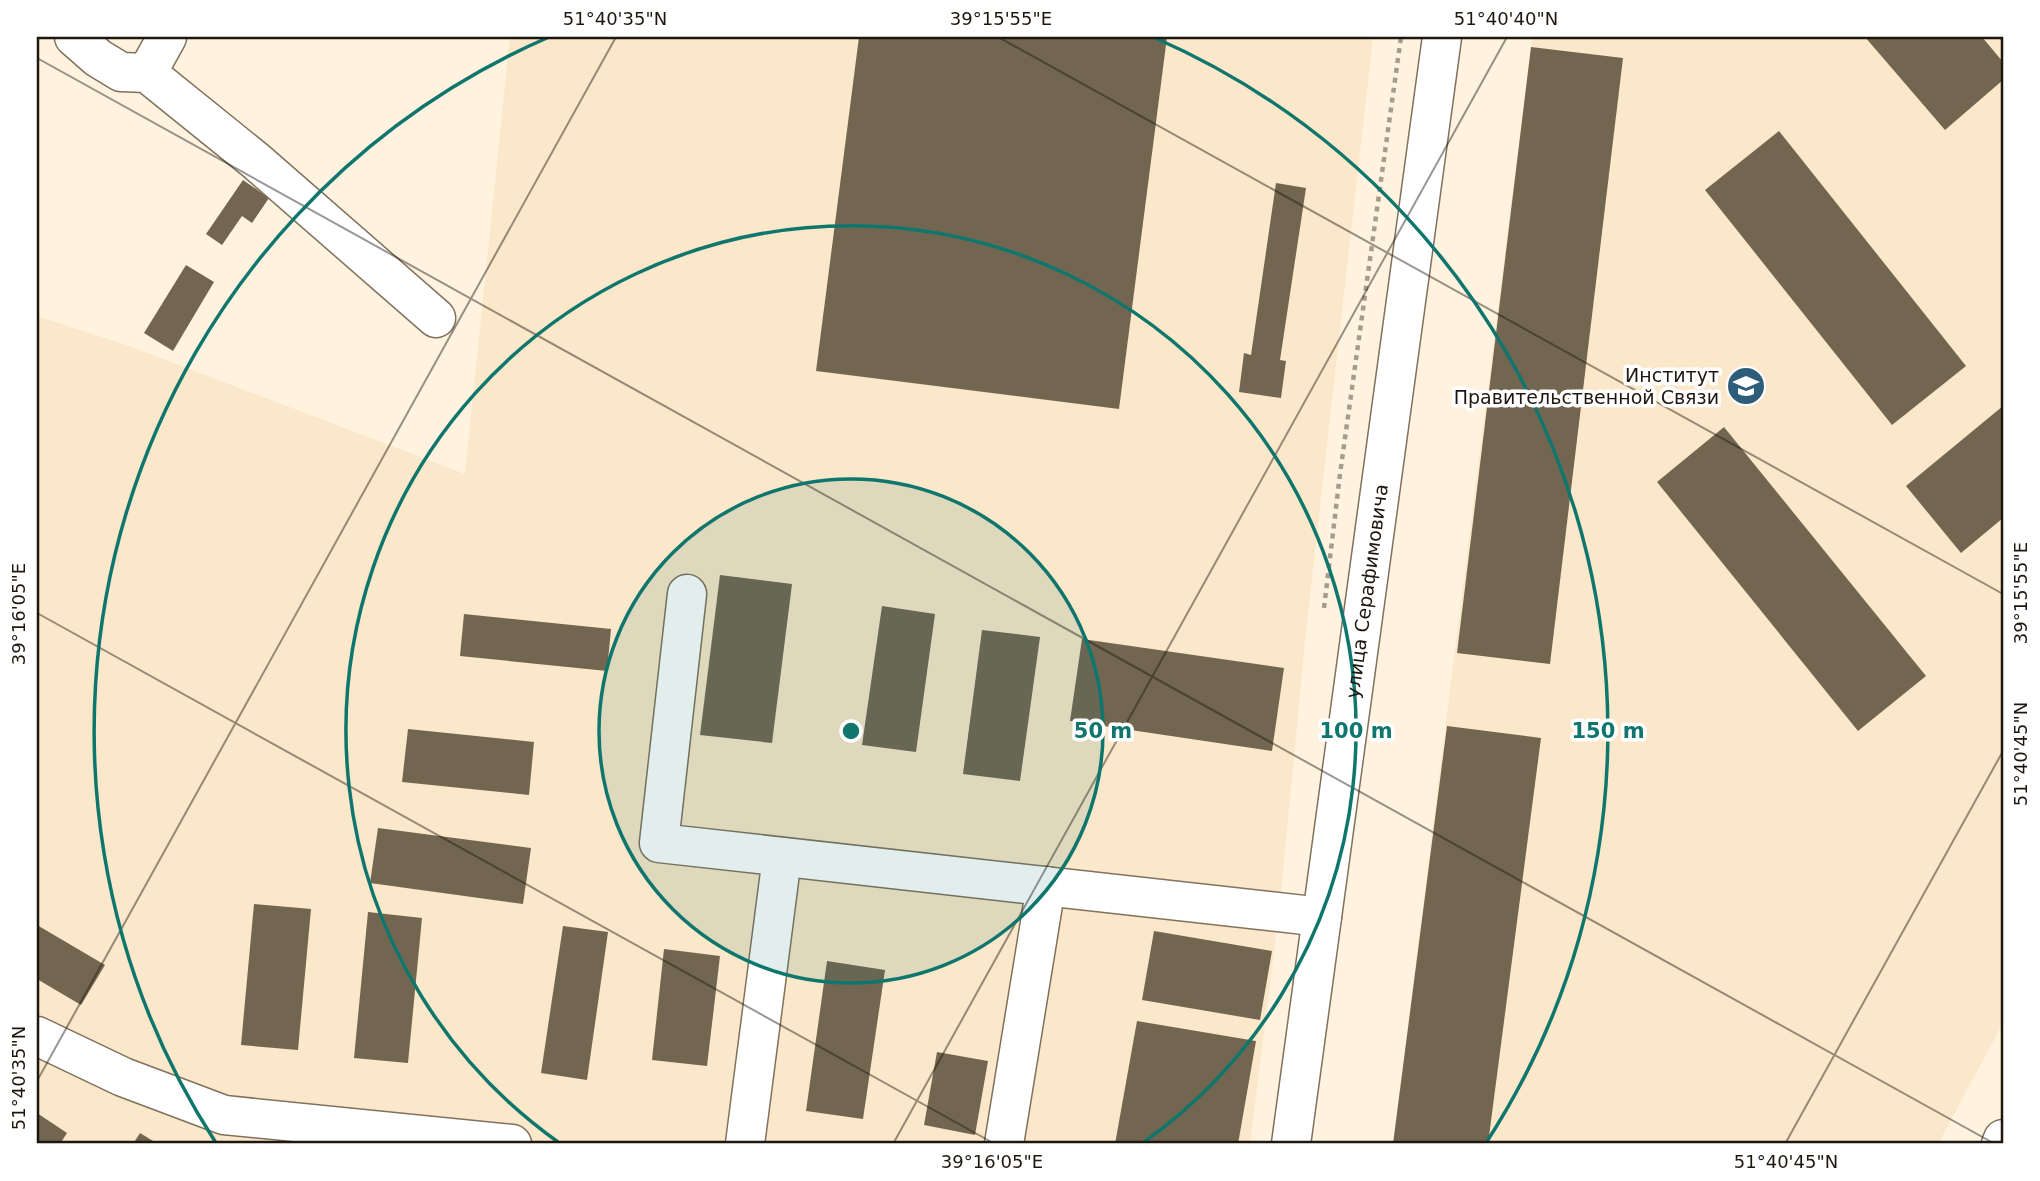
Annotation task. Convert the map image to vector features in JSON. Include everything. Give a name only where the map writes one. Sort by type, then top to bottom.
[{"type":"street","points":[[74,37],[98,58],[121,72],[147,73],[256,161],[436,318]]},
{"type":"street","points":[[147,73],[167,37]]},
{"type":"street","name":"улица Серафимовича","points":[[1291,1144],[1442,37]]},
{"type":"street","points":[[687,594],[659,844],[1322,917]]},
{"type":"street","points":[[745,1144],[782,857]]},
{"type":"street","points":[[1004,1144],[1045,886]]},
{"type":"street","points":[[37,1035],[123,1077],[225,1115],[512,1144]]},
{"type":"street","points":[[2001,1144],[2003,1139]]},
{"type":"shaded area","points":[[510,37],[1373,37],[1307,622],[1279,912],[1250,1144],[37,1144],[37,316],[129,346],[465,474]]},
{"type":"shaded area","name":"Институт Правительственной Связи","points":[[1532,37],[2003,37],[2003,1023],[1938,1144],[1393,1144]]},
{"type":"building","points":[[859,37],[1167,37],[1119,409],[816,371]]},
{"type":"building","points":[[1865,37],[1982,37],[2003,62],[2003,80],[1945,130]]},
{"type":"building","points":[[1531,47],[1623,58],[1550,664],[1457,653]]},
{"type":"building","points":[[1779,131],[1966,366],[1892,425],[1705,190]]},
{"type":"building","points":[[243,180],[269,198],[252,223],[242,216],[222,245],[206,234]]},
{"type":"building","points":[[1276,183],[1306,188],[1280,360],[1286,361],[1281,398],[1239,392],[1244,353],[1251,355]]},
{"type":"building","points":[[186,265],[214,282],[173,351],[144,333]]},
{"type":"building","points":[[2003,406],[2003,518],[1961,553],[1906,486]]},
{"type":"building","points":[[1724,427],[1926,676],[1858,731],[1657,482]]},
{"type":"building","points":[[720,575],[792,584],[772,743],[700,735]]},
{"type":"building","points":[[882,606],[935,614],[916,752],[862,745]]},
{"type":"building","points":[[464,614],[611,629],[607,671],[460,656]]},
{"type":"building","points":[[982,630],[1040,637],[1020,781],[963,774]]},
{"type":"building","points":[[1082,639],[1284,668],[1272,751],[1070,721]]},
{"type":"building","points":[[1447,726],[1541,738],[1488,1144],[1393,1144]]},
{"type":"building","points":[[408,729],[534,742],[529,795],[402,782]]},
{"type":"building","points":[[378,828],[531,848],[523,904],[370,883]]},
{"type":"building","points":[[254,904],[311,909],[298,1050],[241,1045]]},
{"type":"building","points":[[368,912],[422,918],[408,1063],[354,1058]]},
{"type":"building","points":[[37,925],[105,965],[81,1005],[37,979]]},
{"type":"building","points":[[563,926],[608,932],[587,1080],[541,1073]]},
{"type":"building","points":[[1154,931],[1272,951],[1260,1020],[1142,1000]]},
{"type":"building","points":[[664,949],[720,956],[707,1066],[652,1060]]},
{"type":"building","points":[[827,961],[885,970],[863,1119],[806,1111]]},
{"type":"building","points":[[1137,1021],[1256,1041],[1238,1144],[1115,1144]]},
{"type":"building","points":[[937,1052],[988,1061],[975,1135],[924,1125]]},
{"type":"building","points":[[37,1113],[67,1133],[60,1144],[37,1144]]},
{"type":"building","points":[[140,1133],[158,1144],[133,1144]]},
{"type":"place","name":"Институт Правительственной Связи","points":[[1746,386]]}]
